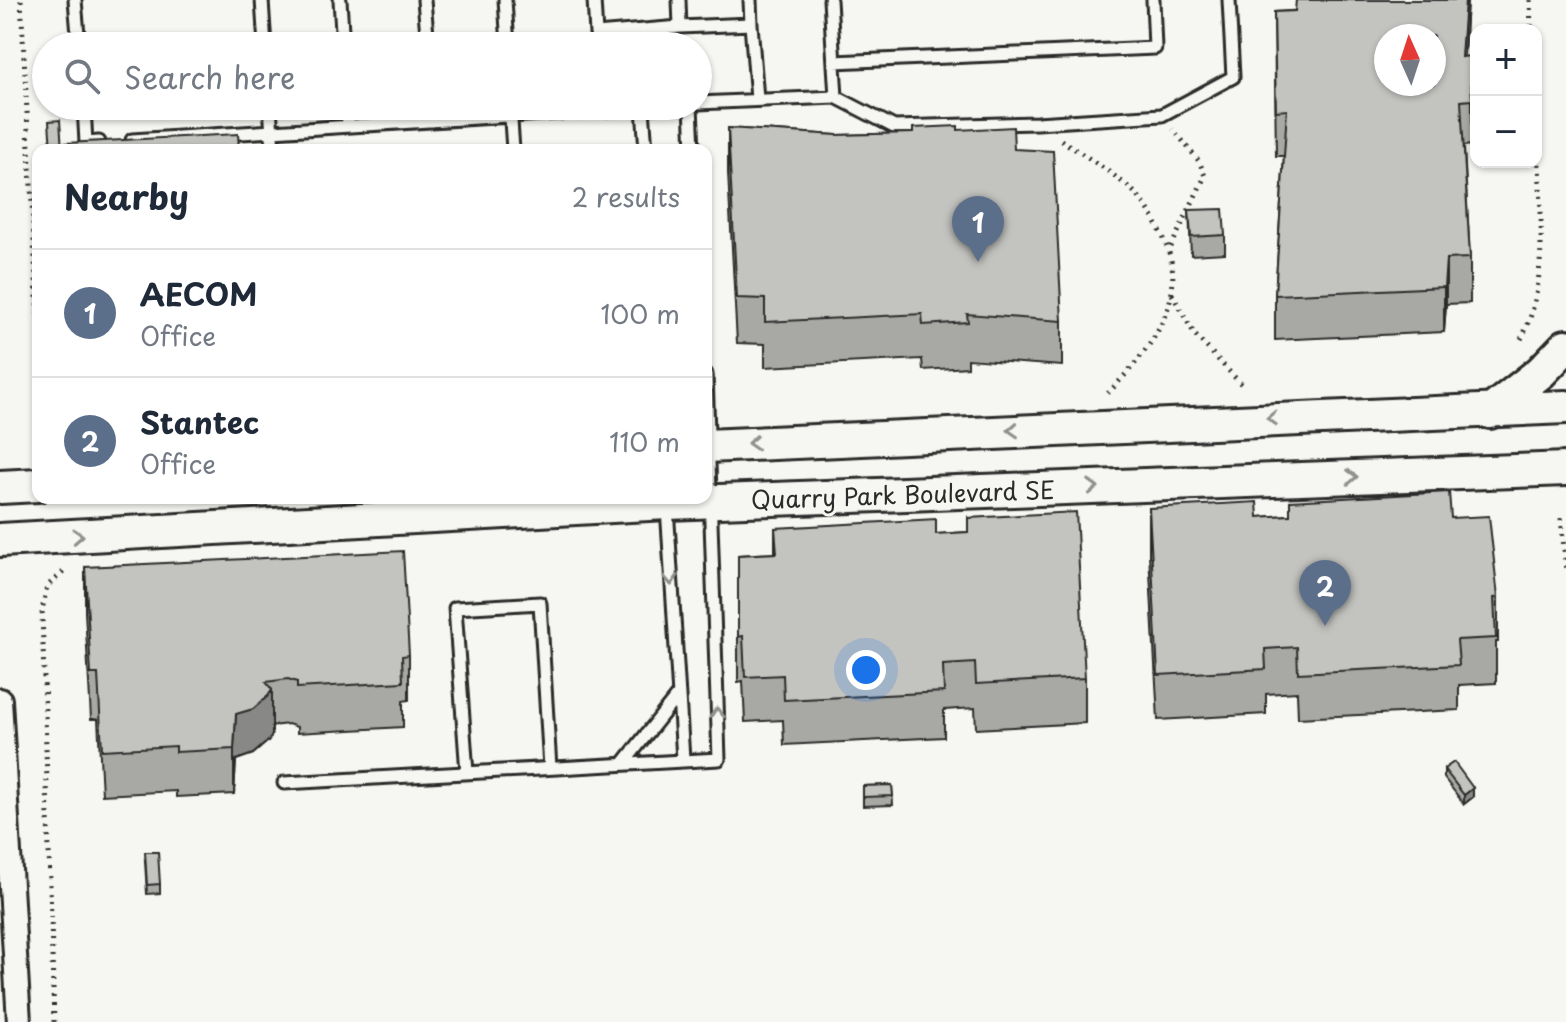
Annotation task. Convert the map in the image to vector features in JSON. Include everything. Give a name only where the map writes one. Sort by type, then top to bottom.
[{"type":"main road","points":[[1490,412],[1541,372],[1566,346]]},
{"type":"main road","points":[[712,446],[1245,419],[1566,407]]},
{"type":"main road","name":"Quarry Park Boulevard SE","points":[[712,501],[1566,469]]},
{"type":"main road","points":[[0,487],[32,485]]},
{"type":"main road","name":"Quarry Park Boulevard SE","points":[[0,540],[600,504]]},
{"type":"street","points":[[0,700],[19,1022]]},
{"type":"lane","points":[[75,0],[78,32]]},
{"type":"lane","points":[[262,0],[264,32]]},
{"type":"lane","points":[[340,0],[342,32]]},
{"type":"lane","points":[[424,0],[427,32]]},
{"type":"lane","points":[[505,0],[507,32]]},
{"type":"lane","points":[[594,0],[596,32]]},
{"type":"lane","points":[[679,0],[680,27]]},
{"type":"lane","points":[[750,0],[757,99]]},
{"type":"lane","points":[[830,0],[836,97]]},
{"type":"lane","points":[[834,62],[1155,48],[1153,0]]},
{"type":"lane","points":[[712,102],[836,97],[894,127],[1037,123],[1162,115],[1233,77],[1229,0]]},
{"type":"lane","points":[[620,32],[751,24]]},
{"type":"lane","points":[[85,120],[86,143],[441,120]]},
{"type":"lane","points":[[271,120],[273,144]]},
{"type":"lane","points":[[348,120],[348,126]]},
{"type":"lane","points":[[511,120],[513,144]]},
{"type":"lane","points":[[644,120],[646,144]]},
{"type":"lane","points":[[692,120],[693,144]]},
{"type":"lane","points":[[667,504],[683,759]]},
{"type":"lane","points":[[284,783],[719,759],[710,504]]},
{"type":"lane","points":[[467,773],[455,608],[484,606],[540,603],[550,768]]},
{"type":"lane","points":[[623,764],[677,696]]},
{"type":"path","points":[[21,0],[32,204]]},
{"type":"path","points":[[1530,0],[1531,24]]},
{"type":"path","points":[[1108,393],[1157,335],[1172,293],[1171,247],[1205,176],[1199,161],[1162,115]]},
{"type":"path","points":[[1037,123],[1134,192],[1171,247]]},
{"type":"path","points":[[1521,339],[1531,322],[1540,268],[1537,168]]},
{"type":"path","points":[[1172,293],[1195,335],[1243,386]]},
{"type":"path","points":[[1561,518],[1566,570]]},
{"type":"path","points":[[54,1022],[42,611],[47,586],[67,569]]},
{"type":"building","points":[[1296,0],[1465,0],[1461,57],[1470,56],[1470,100],[1461,101],[1470,258],[1446,259],[1444,287],[1275,295],[1287,110],[1276,111],[1274,12],[1295,11]]},
{"type":"building","points":[[60,120],[62,144],[51,144],[49,121]]},
{"type":"building","points":[[958,126],[958,130],[1013,127],[1014,149],[1053,151],[1062,321],[967,314],[968,322],[923,325],[922,314],[765,322],[765,299],[737,298],[728,128],[837,135],[913,133],[913,128]]},
{"type":"building","points":[[238,134],[239,144],[66,144]]},
{"type":"building","points":[[1223,209],[1225,235],[1191,237],[1189,210]]},
{"type":"building","points":[[1449,492],[1451,518],[1489,516],[1498,597],[1494,598],[1496,638],[1457,640],[1459,665],[1298,673],[1297,647],[1265,649],[1266,669],[1158,675],[1149,508],[1257,502],[1258,517],[1290,515],[1290,501]]},
{"type":"building","points":[[1076,512],[1085,678],[976,684],[975,663],[943,665],[944,692],[784,700],[783,675],[745,677],[743,636],[738,637],[738,555],[777,553],[775,528],[936,519],[936,534],[968,532],[968,518]]},
{"type":"building","points":[[403,551],[409,655],[402,656],[403,682],[297,688],[297,682],[288,679],[266,682],[272,690],[268,696],[253,709],[236,714],[234,749],[176,752],[176,746],[102,750],[98,674],[91,674],[85,567]]},
{"type":"building","points":[[1454,762],[1473,788],[1464,795],[1444,769]]},
{"type":"building","points":[[892,785],[893,796],[863,797],[863,786]]},
{"type":"building","points":[[145,852],[158,852],[160,884],[147,885]]},
{"type":"place","name":"AECOM","points":[[978,262]]},
{"type":"place","name":"Stantec","points":[[1325,626]]}]
